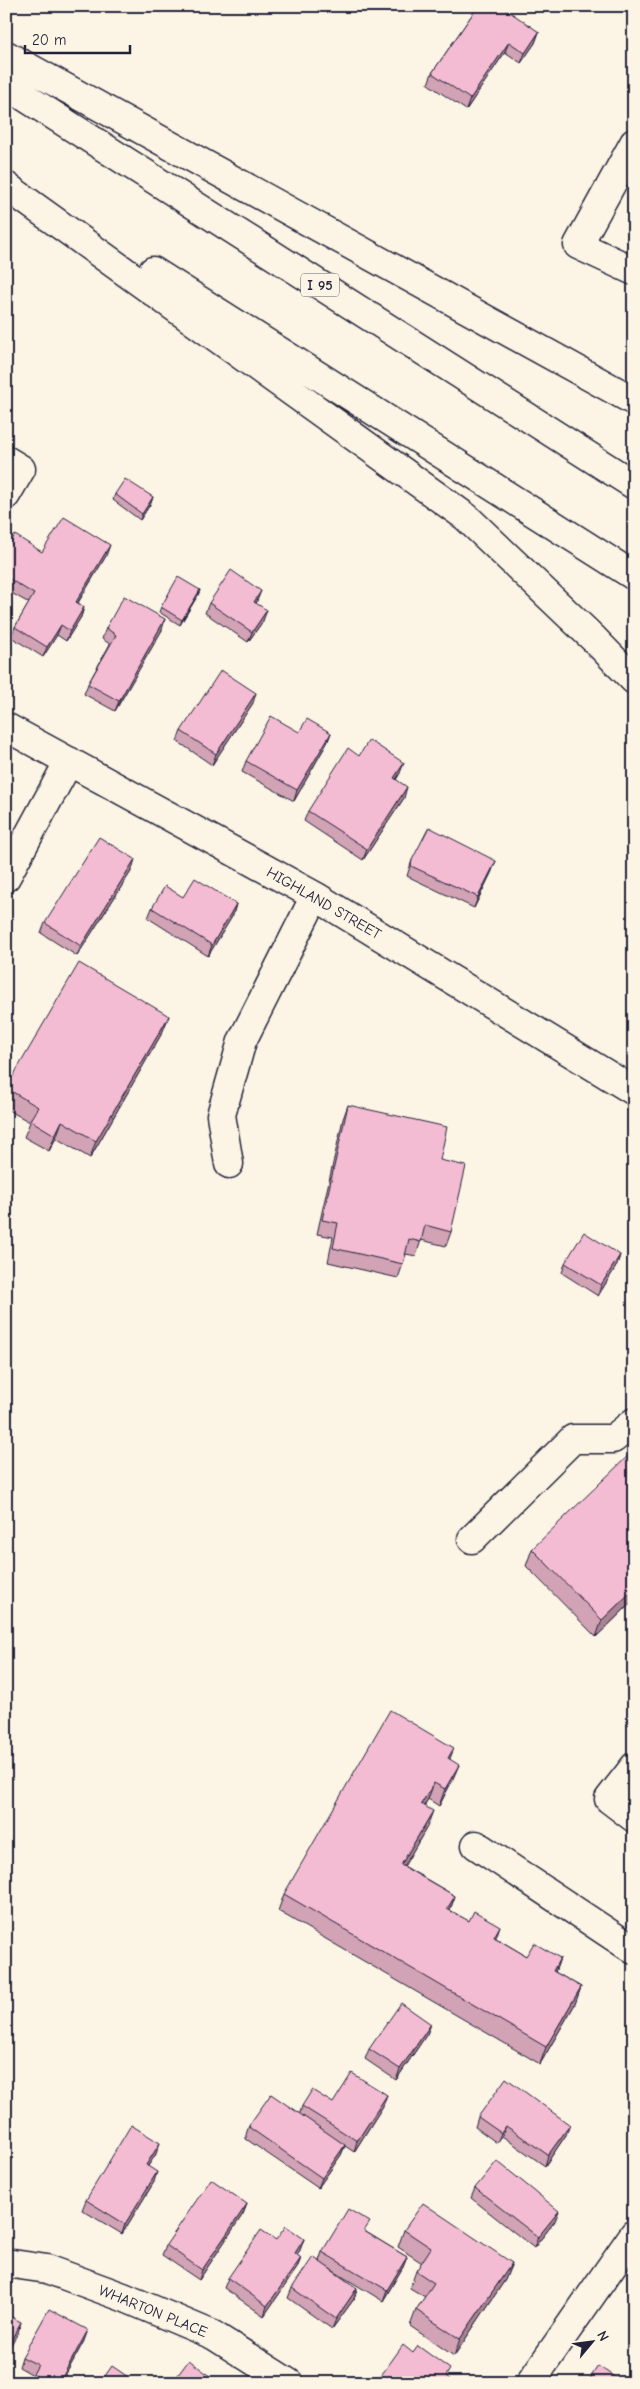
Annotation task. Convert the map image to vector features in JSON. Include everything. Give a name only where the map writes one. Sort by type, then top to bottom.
[{"type":"main road","points":[[6,55],[634,402]]},
{"type":"main road","name":"I 95","points":[[6,85],[634,485]]},
{"type":"main road","points":[[634,143],[578,245],[634,271]]},
{"type":"main road","points":[[6,178],[634,576]]},
{"type":"main road","points":[[6,186],[466,517],[594,639],[634,680]]},
{"type":"main road","points":[[6,460],[22,469],[6,495]]},
{"type":"main road","name":"HIGHLAND STREET","points":[[6,727],[315,896],[634,1091]]},
{"type":"main road","points":[[6,877],[69,761]]},
{"type":"main road","points":[[229,1164],[221,1115],[242,1041],[315,896]]},
{"type":"main road","points":[[472,1539],[573,1439],[613,1439],[634,1422]]},
{"type":"main road","points":[[634,1766],[609,1799],[634,1818]]},
{"type":"main road","points":[[476,1845],[634,1950]]},
{"type":"main road","points":[[530,2383],[634,2234]]},
{"type":"main road","name":"WHARTON PLACE","points":[[6,2263],[47,2269],[123,2297],[213,2335],[289,2383]]},
{"type":"building","points":[[478,6],[501,6],[539,32],[525,53],[509,42],[470,99],[432,73]]},
{"type":"building","points":[[125,479],[153,497],[142,514],[115,494]]},
{"type":"building","points":[[64,517],[110,545],[76,602],[84,607],[70,631],[61,625],[47,647],[15,627],[34,594],[6,577],[6,550],[15,535],[42,552]]},
{"type":"building","points":[[231,570],[261,591],[254,602],[267,610],[252,632],[209,603]]},
{"type":"building","points":[[178,577],[200,590],[182,620],[161,607]]},
{"type":"building","points":[[124,596],[165,619],[119,701],[88,684],[116,635],[106,628]]},
{"type":"building","points":[[221,670],[256,693],[216,754],[181,731]]},
{"type":"building","points":[[271,716],[299,732],[307,719],[331,733],[297,790],[246,761]]},
{"type":"building","points":[[369,740],[404,763],[394,778],[407,787],[367,849],[308,811],[348,748],[359,756]]},
{"type":"building","points":[[429,827],[496,861],[478,897],[411,866],[412,860]]},
{"type":"building","points":[[99,837],[135,859],[81,946],[45,923]]},
{"type":"building","points":[[195,878],[236,904],[212,945],[152,908],[165,886],[183,897]]},
{"type":"building","points":[[79,963],[169,1016],[96,1141],[62,1121],[55,1135],[30,1120],[38,1107],[6,1088]]},
{"type":"building","points":[[348,1105],[447,1127],[440,1160],[466,1166],[451,1232],[425,1225],[421,1242],[409,1239],[403,1264],[333,1248],[338,1223],[322,1220]]},
{"type":"building","points":[[584,1232],[620,1255],[601,1285],[565,1263]]},
{"type":"building","points":[[634,1450],[634,1589],[602,1620],[532,1549]]},
{"type":"building","points":[[390,1710],[454,1748],[448,1758],[459,1765],[445,1789],[434,1783],[421,1804],[433,1811],[401,1865],[455,1896],[447,1909],[469,1921],[474,1911],[500,1926],[494,1937],[526,1956],[534,1943],[560,1958],[553,1971],[581,1987],[546,2047],[284,1894]]},
{"type":"building","points":[[401,2003],[431,2024],[400,2069],[369,2049]]},
{"type":"building","points":[[352,2073],[387,2095],[357,2141],[302,2106],[312,2090],[333,2103]]},
{"type":"building","points":[[506,2078],[570,2125],[548,2155],[506,2126],[501,2133],[478,2117]]},
{"type":"building","points":[[271,2094],[345,2145],[322,2178],[250,2128],[249,2125]]},
{"type":"building","points":[[131,2125],[160,2143],[146,2165],[157,2172],[125,2224],[86,2200]]},
{"type":"building","points":[[497,2161],[559,2211],[538,2237],[475,2188]]},
{"type":"building","points":[[211,2179],[247,2204],[202,2270],[166,2245]]},
{"type":"building","points":[[423,2203],[512,2263],[460,2339],[416,2310],[434,2283],[416,2271],[431,2248],[404,2230]]},
{"type":"building","points":[[348,2209],[370,2222],[364,2231],[407,2257],[387,2290],[322,2252]]},
{"type":"building","points":[[286,2226],[304,2239],[295,2253],[301,2258],[267,2306],[228,2278],[261,2230],[276,2240]]},
{"type":"building","points":[[313,2257],[357,2288],[336,2319],[292,2288]]},
{"type":"building","points":[[49,2309],[88,2330],[59,2383],[48,2383],[33,2374],[38,2365],[22,2357]]},
{"type":"building","points":[[6,2314],[21,2322],[6,2349]]},
{"type":"building","points":[[403,2345],[413,2353],[418,2346],[450,2369],[446,2376],[454,2383],[380,2383],[377,2381]]},
{"type":"building","points":[[189,2360],[219,2383],[172,2383]]},
{"type":"building","points":[[112,2366],[131,2379],[128,2383],[100,2383]]},
{"type":"building","points":[[598,2366],[624,2383],[587,2383]]}]
